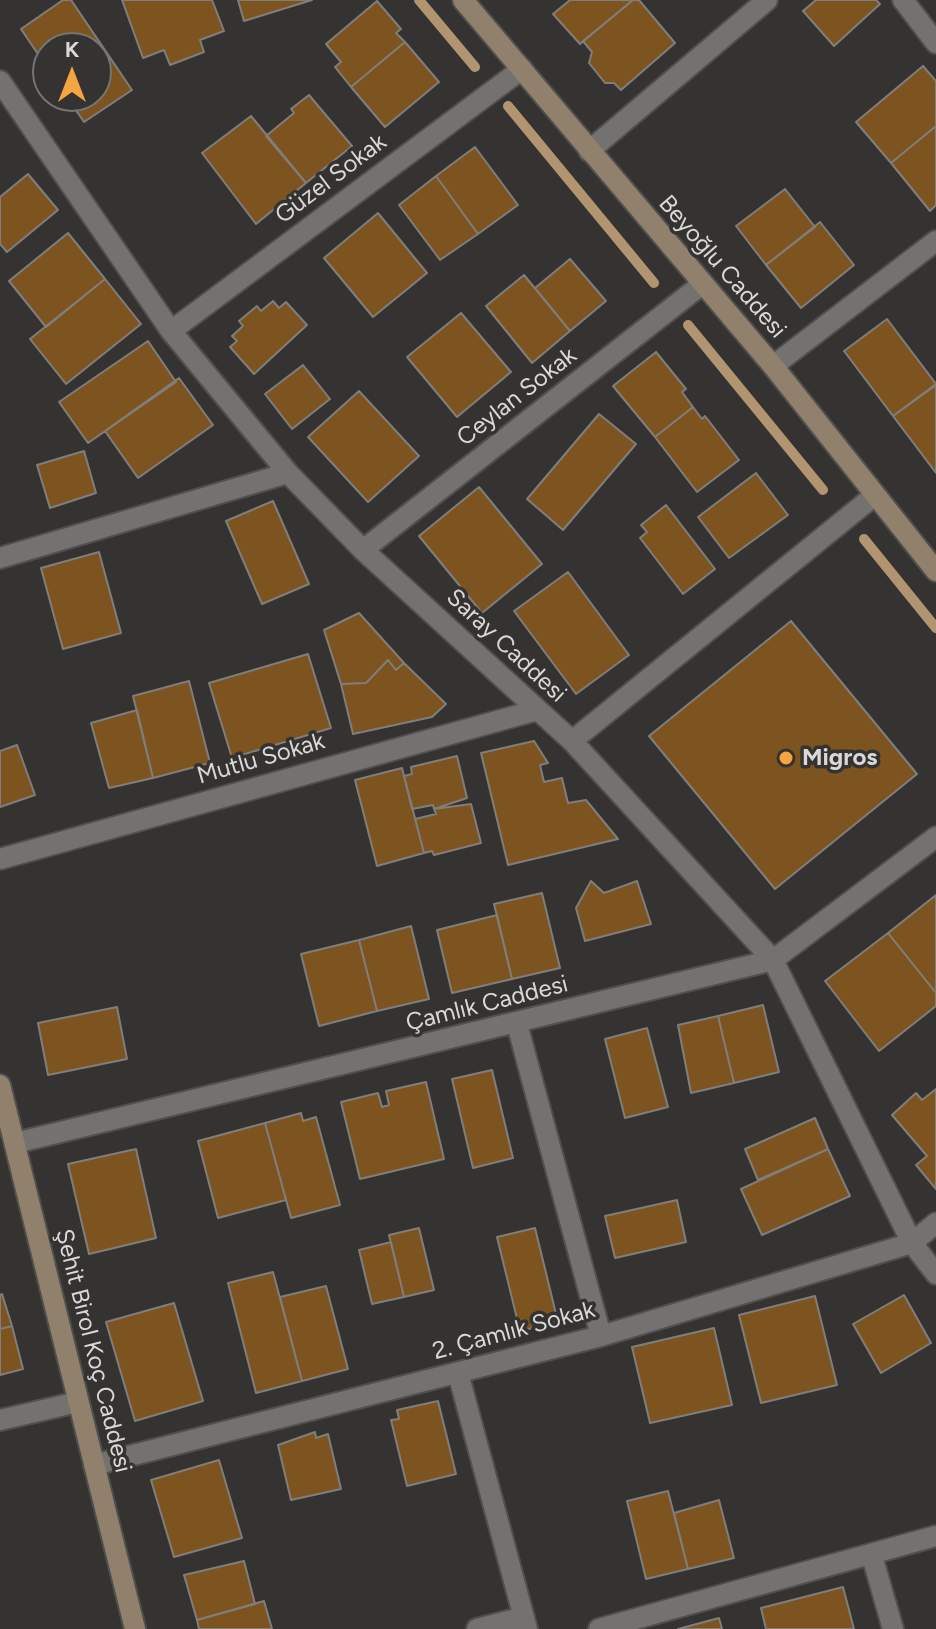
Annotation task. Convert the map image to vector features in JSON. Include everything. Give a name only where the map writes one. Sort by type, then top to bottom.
[{"type":"main road","name":"Beyoğlu Caddesi","points":[[463,0],[701,285],[773,366],[936,571]]},
{"type":"main road","name":"Şehit Birol Koç Caddesi","points":[[0,1085],[135,1629]]},
{"type":"street","points":[[589,151],[767,0]]},
{"type":"street","points":[[903,0],[936,43]]},
{"type":"street","name":"Güzel Sokak","points":[[171,331],[522,69]]},
{"type":"street","name":"Saray Caddesi","points":[[0,81],[171,331],[288,473],[363,550],[572,741],[773,960],[912,1243],[936,1274]]},
{"type":"street","points":[[773,366],[936,241]]},
{"type":"street","name":"Ceylan Sokak","points":[[363,550],[701,285]]},
{"type":"street","points":[[0,558],[288,473]]},
{"type":"street","points":[[572,741],[875,495]]},
{"type":"street","name":"Mutlu Sokak","points":[[0,859],[537,710]]},
{"type":"street","name":"Çamlık Caddesi","points":[[15,1143],[773,960],[936,837]]},
{"type":"street","points":[[517,1024],[601,1336]]},
{"type":"street","name":"2. Çamlık Sokak","points":[[94,1465],[601,1336],[912,1243],[936,1223]]},
{"type":"street","points":[[458,1373],[526,1623],[477,1629]]},
{"type":"street","points":[[0,1420],[78,1402]]},
{"type":"street","points":[[599,1629],[936,1536]]},
{"type":"street","points":[[872,1556],[893,1629]]},
{"type":"building","points":[[63,0],[71,0],[93,32],[32,32],[32,45],[21,29]]},
{"type":"building","points":[[122,0],[212,0],[224,31],[200,40],[204,52],[170,65],[164,50],[143,58]]},
{"type":"building","points":[[238,0],[312,0],[244,21]]},
{"type":"building","points":[[570,0],[633,0],[580,44],[553,14]]},
{"type":"building","points":[[633,0],[639,0],[675,43],[621,90],[614,83],[605,83],[589,63],[592,52],[583,41]]},
{"type":"building","points":[[816,0],[876,0],[880,4],[834,46],[803,11]]},
{"type":"building","points":[[377,1],[401,29],[396,33],[405,42],[351,87],[335,67],[341,62],[326,44]]},
{"type":"building","points":[[405,42],[439,82],[385,127],[351,87]]},
{"type":"building","points":[[112,60],[132,90],[112,103]]},
{"type":"building","points":[[923,66],[936,81],[936,126],[891,163],[856,122]]},
{"type":"building","points":[[309,95],[352,146],[306,183],[266,136],[294,113],[291,109]]},
{"type":"building","points":[[77,112],[99,112],[84,122]]},
{"type":"building","points":[[251,116],[306,183],[256,224],[202,153]]},
{"type":"building","points":[[936,126],[936,205],[930,211],[891,163]]},
{"type":"building","points":[[475,147],[518,205],[478,234],[436,176]]},
{"type":"building","points":[[28,174],[58,210],[7,252],[0,244],[0,197]]},
{"type":"building","points":[[436,176],[478,234],[440,260],[399,205]]},
{"type":"building","points":[[785,189],[815,227],[766,265],[736,226]]},
{"type":"building","points":[[378,213],[427,273],[373,317],[324,258]]},
{"type":"building","points":[[820,222],[854,265],[801,308],[766,265]]},
{"type":"building","points":[[68,233],[105,279],[46,327],[9,281]]},
{"type":"building","points":[[570,259],[606,301],[570,331],[535,288]]},
{"type":"building","points":[[524,275],[570,331],[532,363],[486,306]]},
{"type":"building","points":[[105,279],[141,324],[66,384],[30,339]]},
{"type":"building","points":[[273,301],[279,308],[286,302],[307,325],[254,374],[230,347],[237,341],[232,336],[243,326],[239,321],[257,306],[261,311]]},
{"type":"building","points":[[461,313],[511,372],[457,417],[407,357]]},
{"type":"building","points":[[887,319],[936,384],[893,416],[844,351]]},
{"type":"building","points":[[148,341],[176,382],[88,443],[59,402]]},
{"type":"building","points":[[656,352],[686,389],[682,392],[693,407],[655,437],[613,386]]},
{"type":"building","points":[[303,365],[330,399],[292,429],[265,394]]},
{"type":"building","points":[[179,378],[213,425],[138,478],[105,431]]},
{"type":"building","points":[[936,385],[936,473],[893,416]]},
{"type":"building","points":[[359,391],[419,456],[368,502],[308,437]]},
{"type":"building","points":[[693,407],[702,419],[705,416],[739,460],[697,492],[655,437]]},
{"type":"building","points":[[599,414],[636,444],[563,530],[527,499]]},
{"type":"building","points":[[84,451],[96,493],[50,508],[37,465]]},
{"type":"building","points":[[756,473],[788,515],[729,558],[698,517]]},
{"type":"building","points":[[479,487],[542,564],[482,613],[419,536]]},
{"type":"building","points":[[273,501],[309,584],[262,604],[226,521]]},
{"type":"building","points":[[666,505],[715,569],[683,594],[640,538],[647,532],[641,525]]},
{"type":"building","points":[[99,552],[121,633],[63,649],[41,568]]},
{"type":"building","points":[[568,572],[629,655],[576,694],[514,611]]},
{"type":"building","points":[[359,613],[404,663],[396,670],[388,660],[366,683],[341,684],[324,630]]},
{"type":"building","name":"Migros","points":[[791,621],[917,774],[775,889],[649,736]]},
{"type":"building","points":[[308,654],[331,728],[232,758],[209,683]]},
{"type":"building","points":[[388,660],[396,670],[404,663],[446,704],[432,717],[353,734],[341,684],[366,683]]},
{"type":"building","points":[[189,681],[210,763],[153,778],[133,696]]},
{"type":"building","points":[[137,710],[153,778],[109,788],[91,723]]},
{"type":"building","points":[[534,741],[548,763],[540,765],[544,782],[562,778],[568,803],[586,800],[618,839],[508,865],[481,753]]},
{"type":"building","points":[[17,745],[35,795],[0,807],[0,751]]},
{"type":"building","points":[[457,756],[467,798],[434,809],[433,805],[412,809],[404,776],[412,774],[411,767]]},
{"type":"building","points":[[402,768],[424,853],[377,866],[355,780]]},
{"type":"building","points":[[471,804],[481,843],[434,855],[432,851],[424,853],[415,819],[436,814],[434,809]]},
{"type":"building","points":[[591,881],[604,893],[637,881],[651,924],[585,941],[576,908]]},
{"type":"building","points":[[542,893],[560,968],[512,979],[494,904]]},
{"type":"building","points":[[936,895],[936,993],[888,933]]},
{"type":"building","points":[[497,915],[512,979],[452,993],[437,930]]},
{"type":"building","points":[[411,926],[429,999],[377,1011],[359,940]]},
{"type":"building","points":[[888,933],[936,993],[936,1006],[879,1051],[825,981]]},
{"type":"building","points":[[359,940],[377,1011],[319,1026],[301,954]]},
{"type":"building","points":[[763,1005],[779,1072],[734,1083],[718,1016]]},
{"type":"building","points":[[117,1007],[127,1059],[48,1075],[38,1023]]},
{"type":"building","points":[[718,1016],[734,1083],[691,1093],[678,1025]]},
{"type":"building","points":[[647,1028],[668,1107],[625,1118],[605,1039]]},
{"type":"building","points":[[492,1070],[513,1158],[473,1168],[452,1079]]},
{"type":"building","points":[[426,1082],[444,1159],[360,1179],[341,1102],[378,1093],[382,1107],[389,1105],[386,1091]]},
{"type":"building","points":[[936,1089],[936,1189],[916,1165],[927,1156],[892,1115],[916,1093],[922,1100]]},
{"type":"building","points":[[301,1113],[303,1121],[316,1117],[340,1205],[291,1218],[265,1123]]},
{"type":"building","points":[[815,1118],[828,1149],[758,1180],[745,1149]]},
{"type":"building","points":[[265,1123],[286,1200],[218,1218],[198,1141]]},
{"type":"building","points":[[136,1149],[156,1238],[89,1254],[68,1164]]},
{"type":"building","points":[[828,1149],[850,1196],[762,1235],[741,1189]]},
{"type":"building","points":[[677,1200],[686,1242],[615,1258],[605,1216]]},
{"type":"building","points":[[419,1228],[434,1290],[404,1297],[389,1235]]},
{"type":"building","points":[[535,1228],[558,1322],[520,1331],[497,1237]]},
{"type":"building","points":[[391,1242],[404,1297],[372,1304],[359,1250]]},
{"type":"building","points":[[273,1272],[302,1381],[256,1393],[228,1283]]},
{"type":"building","points":[[326,1286],[348,1369],[302,1381],[280,1297]]},
{"type":"building","points":[[0,1295],[12,1326],[0,1329]]},
{"type":"building","points":[[904,1295],[931,1343],[881,1373],[853,1324]]},
{"type":"building","points":[[815,1296],[837,1385],[761,1403],[739,1315]]},
{"type":"building","points":[[174,1303],[203,1401],[135,1421],[106,1322]]},
{"type":"building","points":[[12,1326],[23,1369],[0,1375],[0,1329]]},
{"type":"building","points":[[714,1328],[732,1405],[650,1423],[632,1347]]},
{"type":"building","points":[[438,1401],[456,1474],[407,1486],[391,1420],[399,1419],[397,1410]]},
{"type":"building","points":[[315,1432],[316,1438],[328,1434],[341,1489],[291,1500],[278,1445]]},
{"type":"building","points":[[219,1460],[242,1538],[174,1557],[151,1480]]},
{"type":"building","points":[[668,1491],[688,1569],[646,1579],[627,1501]]},
{"type":"building","points":[[719,1500],[734,1558],[688,1569],[674,1513]]},
{"type":"building","points":[[244,1561],[255,1604],[197,1620],[184,1575]]},
{"type":"building","points":[[843,1587],[854,1629],[766,1629],[761,1608]]},
{"type":"building","points":[[264,1601],[272,1629],[199,1629],[197,1620]]},
{"type":"building","points":[[719,1618],[722,1629],[678,1629]]},
{"type":"waterway","points":[[419,0],[475,67]]},
{"type":"waterway","points":[[508,106],[654,283]]},
{"type":"waterway","points":[[688,325],[823,490]]},
{"type":"waterway","points":[[864,539],[936,628]]},
{"type":"place","name":"Migros","points":[[786,758]]}]
